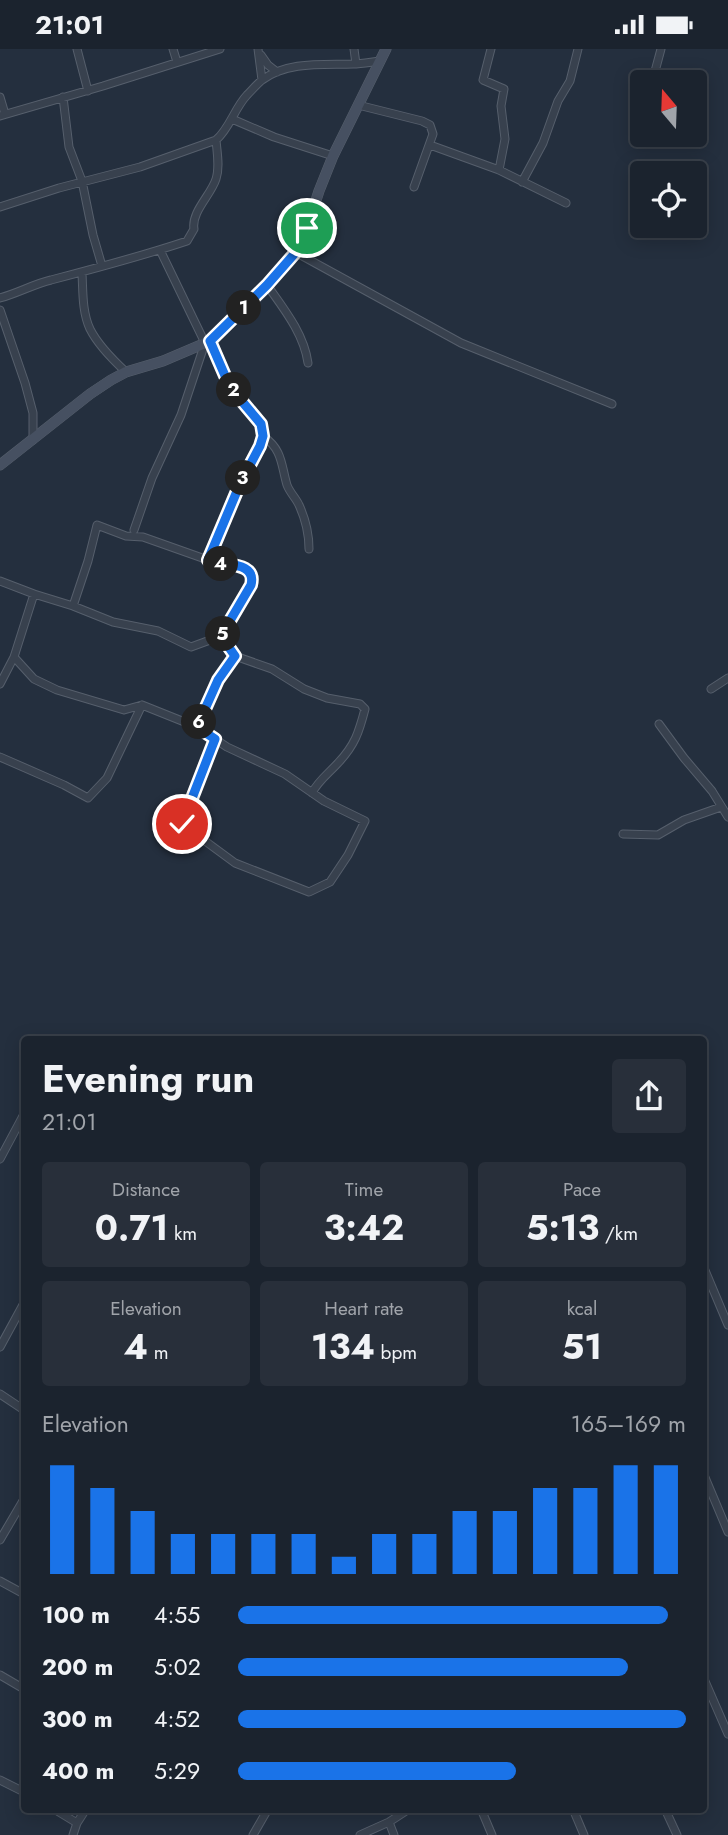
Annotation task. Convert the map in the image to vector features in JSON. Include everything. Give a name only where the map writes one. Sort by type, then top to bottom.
[{"type":"street","points":[[77,49],[88,90]]},
{"type":"street","points":[[173,49],[177,62]]},
{"type":"street","points":[[0,97],[3,115],[220,49]]},
{"type":"street","points":[[259,49],[262,59],[277,72]]},
{"type":"street","points":[[259,49],[262,80]]},
{"type":"street","points":[[354,49],[356,64]]},
{"type":"street","points":[[0,465],[90,394],[125,372],[163,361],[207,342],[267,285],[296,252],[333,156],[386,49]]},
{"type":"street","points":[[491,49],[483,80],[504,89],[501,106],[505,139],[499,170]]},
{"type":"street","points":[[522,182],[543,143],[558,101],[570,81],[578,49]]},
{"type":"street","points":[[655,70],[661,49]]},
{"type":"street","points":[[0,207],[82,181],[140,167],[216,140],[224,133],[242,101],[262,80],[277,72],[318,64],[380,61]]},
{"type":"street","points":[[64,97],[68,147],[82,181],[102,266]]},
{"type":"street","points":[[358,105],[422,121],[433,129],[430,145],[414,187]]},
{"type":"street","points":[[232,119],[274,137],[333,156]]},
{"type":"street","points":[[0,298],[48,281],[187,241],[192,235],[193,223],[203,202],[218,176],[216,140]]},
{"type":"street","points":[[430,145],[499,170],[566,203]]},
{"type":"street","points":[[160,250],[226,378],[261,424],[263,436],[234,495],[208,560]]},
{"type":"street","points":[[296,252],[461,343],[612,404]]},
{"type":"street","points":[[82,273],[84,306],[89,327],[125,372]]},
{"type":"street","points":[[267,285],[305,346],[308,362]]},
{"type":"street","points":[[0,310],[33,413],[33,440]]},
{"type":"street","points":[[134,530],[152,478],[181,415],[207,342]]},
{"type":"street","points":[[263,436],[276,448],[282,461],[287,485],[303,517],[309,549]]},
{"type":"street","points":[[0,581],[113,622],[158,631],[191,647],[221,636],[253,577],[245,567],[218,563],[143,537],[126,535],[97,525],[73,606]]},
{"type":"street","points":[[0,684],[14,657],[34,594]]},
{"type":"street","points":[[221,636],[235,656],[272,669],[304,689],[327,698],[359,704],[365,709],[358,737],[312,793]]},
{"type":"street","points":[[197,727],[218,680],[235,656]]},
{"type":"street","points":[[14,657],[34,680],[57,691],[124,710],[142,705],[197,727],[215,739],[227,747],[285,775],[324,801],[365,821],[331,882],[309,892],[235,863],[182,824],[215,739]]},
{"type":"street","points":[[711,689],[728,678]]},
{"type":"street","points":[[0,757],[88,798],[107,778],[142,705]]},
{"type":"street","points":[[659,724],[712,791],[728,817]]},
{"type":"street","points":[[623,834],[658,835],[684,820],[721,807]]},
{"type":"street","points":[[0,1159],[21,1120]]},
{"type":"street","points":[[707,1275],[728,1325]]},
{"type":"street","points":[[0,1347],[3,1335],[21,1309]]},
{"type":"street","points":[[0,1394],[21,1408]]},
{"type":"street","points":[[707,1482],[728,1532]]},
{"type":"street","points":[[0,1540],[21,1504]]},
{"type":"street","points":[[0,1581],[21,1592]]},
{"type":"street","points":[[0,1675],[21,1687]]},
{"type":"street","points":[[707,1686],[728,1734]]},
{"type":"street","points":[[0,1780],[21,1790]]},
{"type":"street","points":[[61,1813],[77,1823]]},
{"type":"street","points":[[73,1835],[83,1813]]},
{"type":"street","points":[[253,1835],[266,1813]]},
{"type":"street","points":[[360,1835],[403,1813]]},
{"type":"street","points":[[483,1813],[492,1835]]},
{"type":"street","points":[[575,1813],[584,1835]]},
{"type":"street","points":[[667,1813],[677,1835]]},
{"type":"street","points":[[389,1822],[394,1835]]},
{"type":"route","points":[[182,824],[215,739],[197,727],[218,680],[235,656],[221,636],[253,577],[245,567],[208,560],[263,436],[261,424],[226,378],[210,341],[296,252],[307,228]]}]
